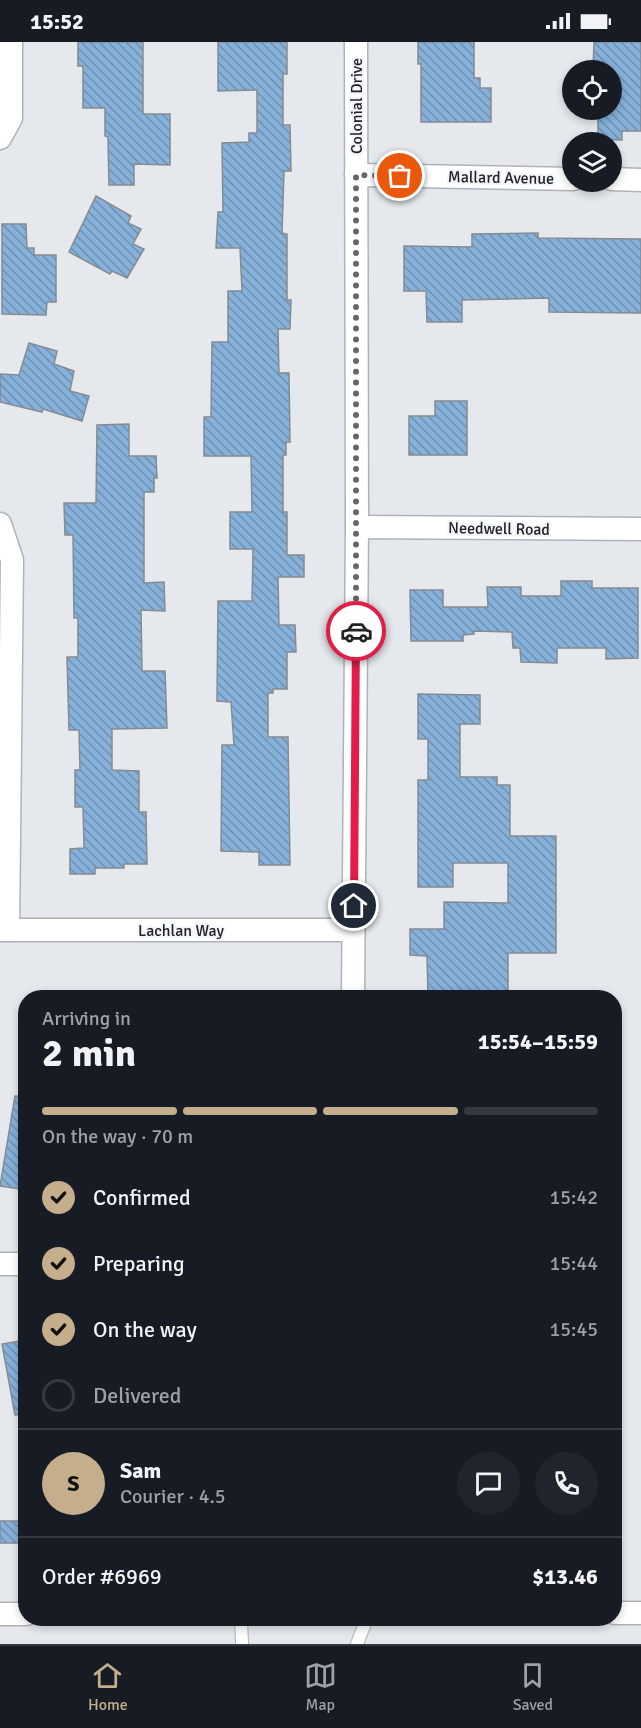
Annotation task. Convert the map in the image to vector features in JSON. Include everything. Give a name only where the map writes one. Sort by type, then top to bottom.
[{"type":"street","points":[[0,138],[10,118],[11,42]]},
{"type":"street","name":"Colonial Drive","points":[[353,990],[357,527],[357,42]]},
{"type":"street","name":"Mallard Avenue","points":[[356,175],[562,178]]},
{"type":"street","points":[[622,179],[641,180]]},
{"type":"street","name":"Lachlan Way","points":[[0,524],[12,560],[4,930],[353,930]]},
{"type":"street","name":"Needwell Road","points":[[357,527],[641,530]]},
{"type":"street","points":[[0,1264],[18,1264]]},
{"type":"street","points":[[622,1613],[641,1613]]},
{"type":"street","points":[[0,1614],[18,1614]]},
{"type":"lane","points":[[241,1626],[242,1644]]},
{"type":"lane","points":[[357,1644],[364,1626]]},
{"type":"building","points":[[78,42],[143,42],[143,114],[170,114],[170,165],[134,164],[134,185],[109,185],[105,108],[83,108],[83,66],[78,66]]},
{"type":"building","points":[[218,42],[287,42],[287,74],[283,74],[283,125],[290,125],[291,171],[284,171],[282,233],[287,234],[287,300],[291,300],[290,329],[278,329],[279,373],[289,373],[290,442],[286,442],[286,455],[283,455],[283,512],[287,512],[287,555],[304,555],[304,577],[278,577],[279,625],[295,625],[296,652],[287,652],[287,689],[273,689],[273,693],[268,693],[268,737],[288,737],[290,865],[259,865],[259,852],[221,851],[222,745],[234,745],[231,702],[217,701],[218,601],[252,601],[253,549],[230,549],[230,512],[252,512],[251,456],[204,456],[204,417],[211,417],[212,342],[228,342],[228,291],[242,291],[240,248],[216,248],[218,212],[223,212],[222,143],[249,142],[249,133],[257,133],[257,90],[218,91]]},
{"type":"building","points":[[418,42],[474,42],[474,78],[480,78],[480,88],[491,88],[491,122],[421,122],[421,64],[418,64]]},
{"type":"building","points":[[594,42],[641,42],[641,131],[598,132],[598,120],[622,120],[622,60],[593,60]]},
{"type":"building","points":[[96,196],[131,216],[128,223],[141,229],[133,244],[144,249],[127,278],[112,271],[110,274],[69,252]]},
{"type":"building","points":[[2,224],[26,224],[27,248],[34,248],[34,255],[56,255],[56,302],[47,302],[46,315],[2,314]]},
{"type":"building","points":[[538,233],[538,238],[641,239],[641,313],[549,312],[549,298],[462,300],[462,322],[427,322],[426,291],[404,291],[404,246],[472,247],[472,234]]},
{"type":"building","points":[[29,343],[57,351],[54,364],[74,371],[70,391],[89,396],[82,421],[43,409],[42,412],[0,402],[0,374],[19,375]]},
{"type":"building","points":[[435,401],[467,401],[467,455],[409,455],[409,416],[435,416]]},
{"type":"building","points":[[129,424],[129,456],[156,456],[157,478],[154,478],[154,492],[144,492],[144,583],[164,582],[165,611],[141,610],[142,671],[165,671],[167,728],[112,729],[112,770],[139,771],[139,812],[146,812],[147,864],[124,864],[124,868],[95,868],[95,874],[70,874],[70,849],[84,848],[83,807],[75,807],[75,770],[80,770],[79,730],[69,730],[67,657],[78,657],[78,618],[74,618],[73,535],[65,535],[64,503],[96,503],[97,425]]},
{"type":"building","points":[[561,581],[592,581],[592,588],[638,588],[638,658],[606,659],[606,648],[557,648],[557,663],[521,662],[520,648],[513,648],[512,632],[474,631],[474,634],[463,635],[463,641],[411,641],[410,590],[443,590],[443,607],[488,607],[487,587],[521,587],[521,596],[561,596]]},
{"type":"building","points":[[418,694],[480,695],[480,724],[460,724],[460,777],[497,777],[497,785],[510,785],[510,836],[556,836],[556,953],[508,953],[508,990],[428,990],[427,956],[410,955],[410,929],[444,929],[444,902],[508,903],[508,863],[453,863],[453,887],[418,887],[418,780],[428,780],[428,739],[418,739]]},
{"type":"building","points":[[15,1096],[18,1096],[18,1189],[0,1186]]},
{"type":"building","points":[[18,1341],[18,1415],[15,1415],[2,1344]]},
{"type":"building","points":[[0,1521],[18,1521],[18,1543],[0,1543]]},
{"type":"way so far","points":[[356,631],[356,175],[400,176]]},
{"type":"route","points":[[354,906],[356,631]]}]
